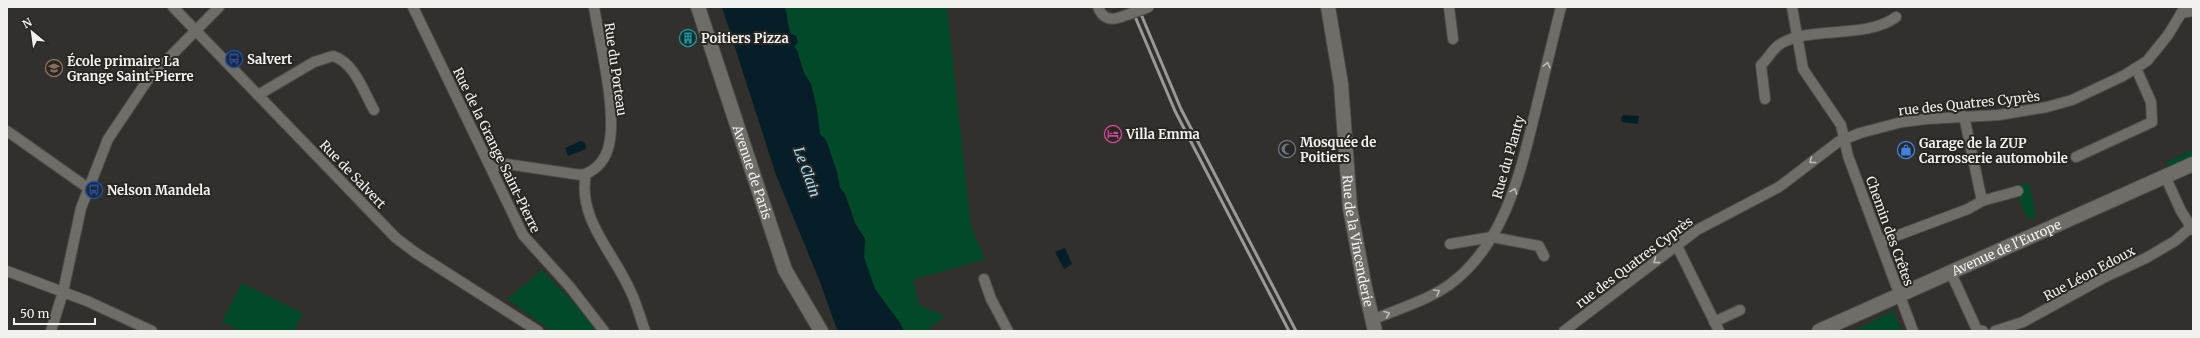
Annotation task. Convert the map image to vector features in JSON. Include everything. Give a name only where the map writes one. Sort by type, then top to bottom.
[{"type":"main road","name":"Avenue de Paris","points":[[698,7],[785,270],[821,331]]},
{"type":"main road","name":"Rue de la Vincenderie","points":[[1328,7],[1341,84],[1350,208],[1374,325]]},
{"type":"main road","name":"Avenue de l'Europe","points":[[1819,331],[2193,164]]},
{"type":"street","name":"Rue de Salvert","points":[[173,7],[406,246],[538,331]]},
{"type":"street","points":[[51,331],[63,292],[81,208],[108,139],[149,78],[219,7]]},
{"type":"street","name":"Rue de la Grange Saint-Pierre","points":[[413,7],[483,155],[492,168],[523,235],[570,287],[604,331]]},
{"type":"street","name":"Rue du Porteau","points":[[586,174],[599,165],[610,144],[611,108],[594,7]]},
{"type":"street","points":[[1098,7],[1102,15],[1106,18],[1121,17],[1149,7]]},
{"type":"street","points":[[1449,7],[1453,39]]},
{"type":"street","name":"Rue du Planty","points":[[1374,325],[1426,299],[1450,284],[1485,248],[1492,237],[1507,208],[1520,172],[1561,7]]},
{"type":"street","name":"Chemin des Crêtes","points":[[1792,7],[1803,69],[1838,120],[1845,134],[1848,156],[1913,331]]},
{"type":"street","points":[[2183,10],[2193,11]]},
{"type":"street","name":"rue des Quatres Cyprès","points":[[1564,331],[1697,230],[1779,187],[1830,147],[1876,128],[1902,122],[1964,116],[1999,115],[2047,107],[2098,89],[2136,68],[2158,49],[2183,10]]},
{"type":"street","points":[[1765,99],[1761,65],[1780,44],[1797,38],[1880,26],[1896,17]]},
{"type":"street","points":[[258,95],[314,62],[332,56],[345,62],[351,68],[374,110]]},
{"type":"street","points":[[2076,156],[2152,122],[2151,102],[2136,68]]},
{"type":"street","points":[[1964,116],[1982,201]]},
{"type":"street","points":[[7,130],[88,188]]},
{"type":"street","points":[[7,142],[21,140]]},
{"type":"street","points":[[492,168],[506,164],[586,174],[583,191],[587,208],[595,227],[629,288],[645,331]]},
{"type":"street","name":"Rue Léon Edoux","points":[[1995,331],[2023,322],[2105,277],[2146,258],[2192,229],[2181,211],[2165,176]]},
{"type":"street","points":[[1880,242],[1968,209],[1982,201],[2018,191]]},
{"type":"street","points":[[1450,244],[1492,237],[1539,246],[1544,256]]},
{"type":"street","points":[[1676,246],[1717,326],[1740,310]]},
{"type":"street","points":[[7,271],[63,292],[152,331]]},
{"type":"street","points":[[1951,272],[1977,330],[1983,331]]},
{"type":"street","points":[[984,279],[991,299],[1008,331]]},
{"type":"green space","points":[[785,7],[947,7],[971,226],[985,259],[913,280],[919,305],[945,316],[926,331],[904,331],[900,323],[875,289],[864,257],[865,239],[855,223],[845,194],[840,188],[837,172],[826,140],[820,134],[817,110],[811,84],[804,73],[797,50],[794,47]]},
{"type":"green space","points":[[2192,150],[2192,159],[2169,169],[2166,162]]},
{"type":"green space","points":[[2029,183],[2036,216],[2028,219],[2013,186]]},
{"type":"green space","points":[[542,270],[574,303],[597,331],[551,331],[507,299]]},
{"type":"green space","points":[[242,283],[303,313],[294,331],[240,331],[222,322]]},
{"type":"green space","points":[[1893,311],[1901,330],[1853,331],[1856,330]]},
{"type":"water","name":"Le Clain","points":[[722,7],[785,7],[790,33],[796,36],[798,42],[794,47],[797,50],[804,73],[811,84],[817,110],[820,134],[826,140],[837,172],[840,188],[845,194],[855,223],[865,239],[864,257],[875,289],[900,323],[904,331],[839,331],[836,327],[820,282],[776,175]]},
{"type":"water","points":[[1623,115],[1639,116],[1638,124],[1622,122],[1621,118]]},
{"type":"water","points":[[581,141],[585,143],[586,149],[568,156],[565,148]]},
{"type":"water","points":[[1065,248],[1072,264],[1064,269],[1055,252]]},
{"type":"railway","points":[[1131,7],[1175,111],[1289,331]]},
{"type":"railway","points":[[1138,7],[1181,109],[1296,331]]},
{"type":"place","name":"Poitiers Pizza","points":[[688,38]]},
{"type":"place","name":"Salvert","points":[[234,59]]},
{"type":"place","name":"École primaire La Grange Saint-Pierre","points":[[54,68]]},
{"type":"place","name":"Villa Emma","points":[[1113,134]]},
{"type":"place","name":"Mosquée de Poitiers","points":[[1287,149]]},
{"type":"place","name":"Garage de la ZUP Carrosserie automobile","points":[[1906,150]]},
{"type":"place","name":"Nelson Mandela","points":[[94,190]]}]
